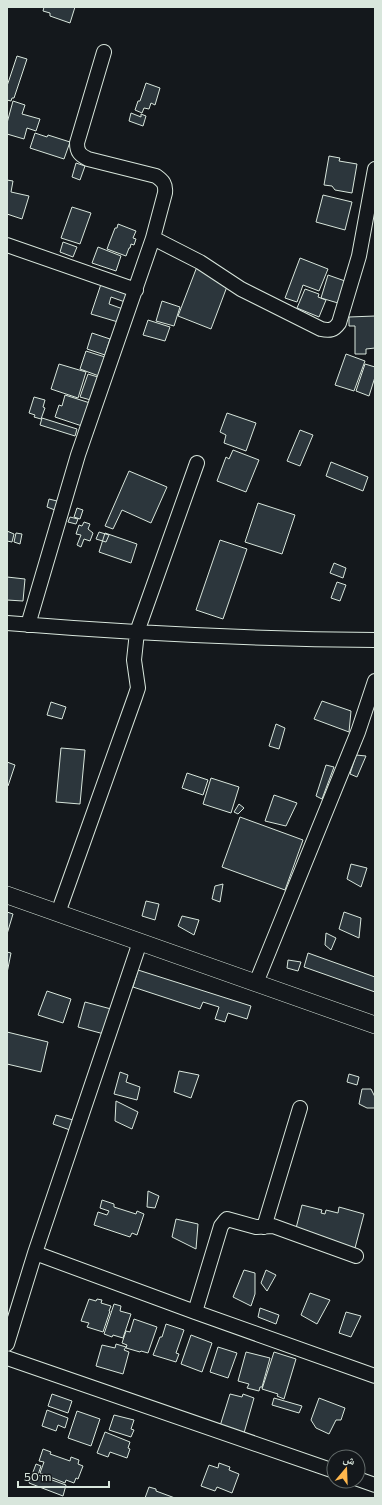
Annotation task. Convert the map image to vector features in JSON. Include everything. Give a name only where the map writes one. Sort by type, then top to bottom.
[{"type":"main road","points":[[7,895],[375,1024]]},
{"type":"street","points":[[28,625],[78,455],[136,290],[153,238],[166,187],[163,181],[156,176],[88,159],[80,156],[77,150],[77,143],[104,52]]},
{"type":"street","points":[[153,238],[200,262],[240,289],[321,329],[329,330],[335,328],[339,323],[359,256],[375,169]]},
{"type":"street","points":[[7,245],[136,290]]},
{"type":"street","points":[[58,913],[138,688],[134,660],[137,632],[197,463]]},
{"type":"street","points":[[7,623],[270,639],[375,640]]},
{"type":"street","points":[[256,983],[358,732],[375,681]]},
{"type":"street","points":[[7,1344],[35,1252],[140,942]]},
{"type":"street","points":[[264,1227],[300,1108]]},
{"type":"street","points":[[195,1312],[223,1223],[230,1219],[253,1226],[273,1226],[356,1256]]},
{"type":"street","points":[[35,1252],[195,1312],[375,1376]]},
{"type":"street","points":[[7,1358],[326,1468]]},
{"type":"building","points":[[44,7],[75,7],[70,23],[50,16],[50,13],[43,11]]},
{"type":"building","points":[[17,56],[27,59],[14,98],[12,98],[11,101],[7,100],[7,86]]},
{"type":"building","points":[[146,83],[160,88],[155,105],[151,103],[149,109],[144,108],[142,113],[135,110],[138,101],[140,101]]},
{"type":"building","points":[[13,101],[25,105],[22,114],[40,119],[36,131],[27,128],[24,139],[7,134],[7,123]]},
{"type":"building","points":[[131,113],[141,117],[141,114],[146,116],[143,126],[129,121]]},
{"type":"building","points":[[35,133],[47,137],[48,135],[70,142],[64,159],[30,148]]},
{"type":"building","points":[[329,156],[340,158],[339,161],[357,164],[352,193],[335,190],[332,186],[324,185]]},
{"type":"building","points":[[76,163],[85,166],[80,180],[72,177]]},
{"type":"building","points":[[7,180],[13,181],[11,192],[29,196],[22,219],[7,214]]},
{"type":"building","points":[[323,195],[352,202],[345,230],[316,222]]},
{"type":"building","points":[[72,207],[91,213],[80,244],[61,238]]},
{"type":"building","points":[[118,224],[136,231],[133,238],[136,239],[134,245],[131,244],[126,256],[107,249]]},
{"type":"building","points":[[63,242],[77,247],[73,257],[60,252]]},
{"type":"building","points":[[98,247],[121,256],[116,271],[92,263]]},
{"type":"building","points":[[300,258],[328,269],[319,291],[303,285],[297,302],[285,298]]},
{"type":"building","points":[[198,264],[231,276],[211,329],[178,316]]},
{"type":"building","points":[[328,275],[345,281],[338,303],[321,298]]},
{"type":"building","points":[[101,284],[128,293],[125,302],[111,297],[109,304],[123,309],[118,322],[91,314]]},
{"type":"building","points":[[305,289],[319,294],[318,297],[326,300],[319,317],[297,308]]},
{"type":"building","points":[[162,301],[180,307],[174,326],[156,321]]},
{"type":"building","points":[[375,316],[375,348],[366,349],[366,354],[355,354],[355,326],[349,326],[349,317]]},
{"type":"building","points":[[148,320],[170,327],[165,341],[143,335]]},
{"type":"building","points":[[92,333],[110,339],[105,355],[87,349]]},
{"type":"building","points":[[86,351],[105,357],[99,376],[80,369]]},
{"type":"building","points":[[346,354],[365,361],[354,391],[335,385]]},
{"type":"building","points":[[59,364],[86,372],[78,398],[51,389]]},
{"type":"building","points":[[365,364],[375,367],[375,377],[369,396],[356,391]]},
{"type":"building","points":[[88,374],[101,378],[94,401],[80,397]]},
{"type":"building","points":[[65,395],[90,403],[82,426],[55,417],[59,405],[62,406]]},
{"type":"building","points":[[34,397],[45,400],[43,407],[45,408],[41,419],[34,417],[35,415],[29,413]]},
{"type":"building","points":[[227,413],[256,423],[246,451],[224,443],[226,435],[220,432]]},
{"type":"building","points":[[42,418],[77,429],[75,436],[40,425]]},
{"type":"building","points":[[300,430],[313,435],[300,466],[287,461]]},
{"type":"building","points":[[233,450],[259,460],[246,492],[217,481],[226,457],[229,459]]},
{"type":"building","points":[[331,462],[368,477],[363,491],[326,476]]},
{"type":"building","points":[[129,471],[167,487],[151,523],[122,510],[113,529],[105,526]]},
{"type":"building","points":[[49,499],[57,501],[55,510],[47,507]]},
{"type":"building","points":[[258,503],[295,515],[282,554],[245,542]]},
{"type":"building","points":[[77,508],[83,510],[80,519],[74,517]]},
{"type":"building","points":[[70,517],[78,519],[76,524],[68,522]]},
{"type":"building","points":[[84,522],[90,524],[88,529],[93,533],[90,541],[84,539],[81,547],[77,545],[81,535],[76,534],[79,525],[82,526]]},
{"type":"building","points":[[7,531],[14,534],[12,542],[7,541]]},
{"type":"building","points":[[99,532],[109,535],[106,542],[96,539]]},
{"type":"building","points":[[16,533],[22,534],[20,544],[14,542]]},
{"type":"building","points":[[105,533],[137,544],[131,563],[99,552]]},
{"type":"building","points":[[220,540],[247,549],[223,619],[196,610]]},
{"type":"building","points":[[334,563],[346,568],[343,578],[330,573]]},
{"type":"building","points":[[7,577],[25,579],[23,601],[7,600]]},
{"type":"building","points":[[337,582],[346,585],[340,601],[331,598]]},
{"type":"building","points":[[322,701],[351,711],[349,732],[314,719]]},
{"type":"building","points":[[51,702],[66,707],[62,719],[47,715]]},
{"type":"building","points":[[276,724],[285,728],[279,749],[269,746]]},
{"type":"building","points":[[61,748],[85,750],[80,804],[56,802]]},
{"type":"building","points":[[356,755],[366,756],[357,777],[350,774]]},
{"type":"building","points":[[7,762],[15,765],[8,786],[7,785]]},
{"type":"building","points":[[326,765],[334,767],[322,799],[316,796]]},
{"type":"building","points":[[187,773],[208,780],[203,795],[182,788]]},
{"type":"building","points":[[211,778],[239,787],[231,813],[203,804]]},
{"type":"building","points":[[274,795],[297,803],[286,826],[265,821]]},
{"type":"building","points":[[239,804],[244,808],[238,814],[234,812]]},
{"type":"building","points":[[240,817],[303,840],[285,890],[222,867]]},
{"type":"building","points":[[351,864],[367,868],[361,887],[347,879]]},
{"type":"building","points":[[223,884],[220,902],[212,899],[215,886]]},
{"type":"building","points":[[146,901],[159,904],[155,920],[142,916]]},
{"type":"building","points":[[7,912],[13,914],[7,934]]},
{"type":"building","points":[[344,912],[361,918],[359,938],[339,929]]},
{"type":"building","points":[[182,916],[199,920],[194,935],[178,926]]},
{"type":"building","points":[[326,933],[336,938],[331,950],[325,945]]},
{"type":"building","points":[[7,952],[11,953],[7,973]]},
{"type":"building","points":[[308,953],[375,977],[375,992],[304,967]]},
{"type":"building","points":[[288,960],[301,962],[298,971],[287,968]]},
{"type":"building","points":[[138,970],[251,1006],[247,1019],[228,1013],[225,1022],[215,1019],[219,1007],[203,1002],[200,1009],[133,987]]},
{"type":"building","points":[[47,991],[71,999],[63,1023],[38,1015]]},
{"type":"building","points":[[85,1002],[111,1009],[104,1034],[78,1027]]},
{"type":"building","points":[[7,1032],[48,1042],[41,1072],[7,1064]]},
{"type":"building","points":[[179,1071],[199,1075],[191,1098],[174,1092]]},
{"type":"building","points":[[120,1072],[128,1075],[126,1082],[140,1087],[137,1100],[114,1094]]},
{"type":"building","points":[[349,1074],[359,1077],[357,1085],[347,1082]]},
{"type":"building","points":[[362,1089],[371,1089],[375,1097],[375,1108],[367,1108],[359,1104]]},
{"type":"building","points":[[116,1101],[138,1112],[132,1129],[115,1121]]},
{"type":"building","points":[[56,1115],[73,1120],[70,1130],[53,1124]]},
{"type":"building","points":[[148,1191],[159,1196],[155,1208],[147,1207]]},
{"type":"building","points":[[102,1200],[114,1204],[114,1207],[136,1214],[137,1211],[144,1214],[137,1235],[132,1233],[130,1237],[94,1225],[98,1212],[107,1215],[109,1211],[100,1208]]},
{"type":"building","points":[[302,1205],[322,1210],[321,1213],[325,1214],[326,1210],[338,1213],[339,1207],[364,1214],[355,1248],[295,1232]]},
{"type":"building","points":[[176,1219],[198,1224],[196,1249],[172,1237]]},
{"type":"building","points":[[244,1270],[255,1273],[255,1294],[251,1306],[233,1297]]},
{"type":"building","points":[[266,1270],[276,1275],[267,1291],[261,1283]]},
{"type":"building","points":[[310,1293],[330,1300],[317,1324],[301,1315]]},
{"type":"building","points":[[89,1299],[96,1301],[97,1299],[102,1300],[101,1303],[111,1306],[103,1332],[87,1327],[89,1323],[81,1321]]},
{"type":"building","points":[[114,1304],[121,1306],[120,1311],[131,1314],[123,1338],[113,1335],[112,1337],[104,1334]]},
{"type":"building","points":[[260,1308],[279,1315],[276,1324],[258,1317]]},
{"type":"building","points":[[346,1312],[361,1316],[351,1337],[339,1333]]},
{"type":"building","points":[[134,1319],[157,1327],[148,1353],[126,1348],[127,1345],[122,1343],[126,1331],[130,1332]]},
{"type":"building","points":[[166,1324],[184,1330],[176,1353],[179,1354],[176,1362],[153,1355],[160,1337],[162,1337]]},
{"type":"building","points":[[191,1335],[212,1343],[202,1372],[181,1364]]},
{"type":"building","points":[[116,1344],[126,1347],[124,1350],[129,1352],[123,1374],[96,1366],[102,1345],[115,1348]]},
{"type":"building","points":[[218,1347],[237,1353],[228,1378],[210,1372]]},
{"type":"building","points":[[246,1352],[270,1358],[262,1387],[260,1387],[259,1391],[247,1388],[249,1384],[238,1381]]},
{"type":"building","points":[[274,1352],[296,1359],[284,1399],[277,1396],[278,1394],[262,1389]]},
{"type":"building","points":[[52,1394],[72,1401],[68,1413],[48,1406]]},
{"type":"building","points":[[230,1394],[242,1397],[243,1394],[254,1398],[244,1433],[220,1426]]},
{"type":"building","points":[[274,1398],[302,1406],[299,1413],[272,1405]]},
{"type":"building","points":[[319,1398],[345,1408],[341,1420],[336,1420],[329,1434],[316,1428],[311,1420]]},
{"type":"building","points":[[47,1410],[68,1418],[65,1428],[58,1425],[56,1431],[42,1426]]},
{"type":"building","points":[[77,1411],[100,1419],[91,1446],[68,1438]]},
{"type":"building","points":[[114,1415],[134,1420],[131,1429],[134,1430],[131,1437],[109,1430]]},
{"type":"building","points":[[105,1432],[130,1442],[128,1448],[130,1449],[127,1458],[110,1452],[108,1457],[97,1453]]},
{"type":"building","points":[[43,1449],[51,1452],[50,1454],[70,1461],[71,1457],[79,1460],[78,1464],[83,1466],[78,1479],[76,1478],[74,1483],[66,1480],[65,1483],[40,1473],[44,1462],[39,1461]]},
{"type":"building","points":[[219,1463],[230,1467],[229,1470],[239,1474],[232,1493],[217,1487],[215,1491],[201,1486],[209,1465],[218,1468]]},
{"type":"building","points":[[36,1464],[41,1466],[38,1475],[66,1485],[63,1496],[29,1483]]},
{"type":"building","points":[[149,1487],[156,1489],[156,1491],[175,1498],[145,1498]]}]
